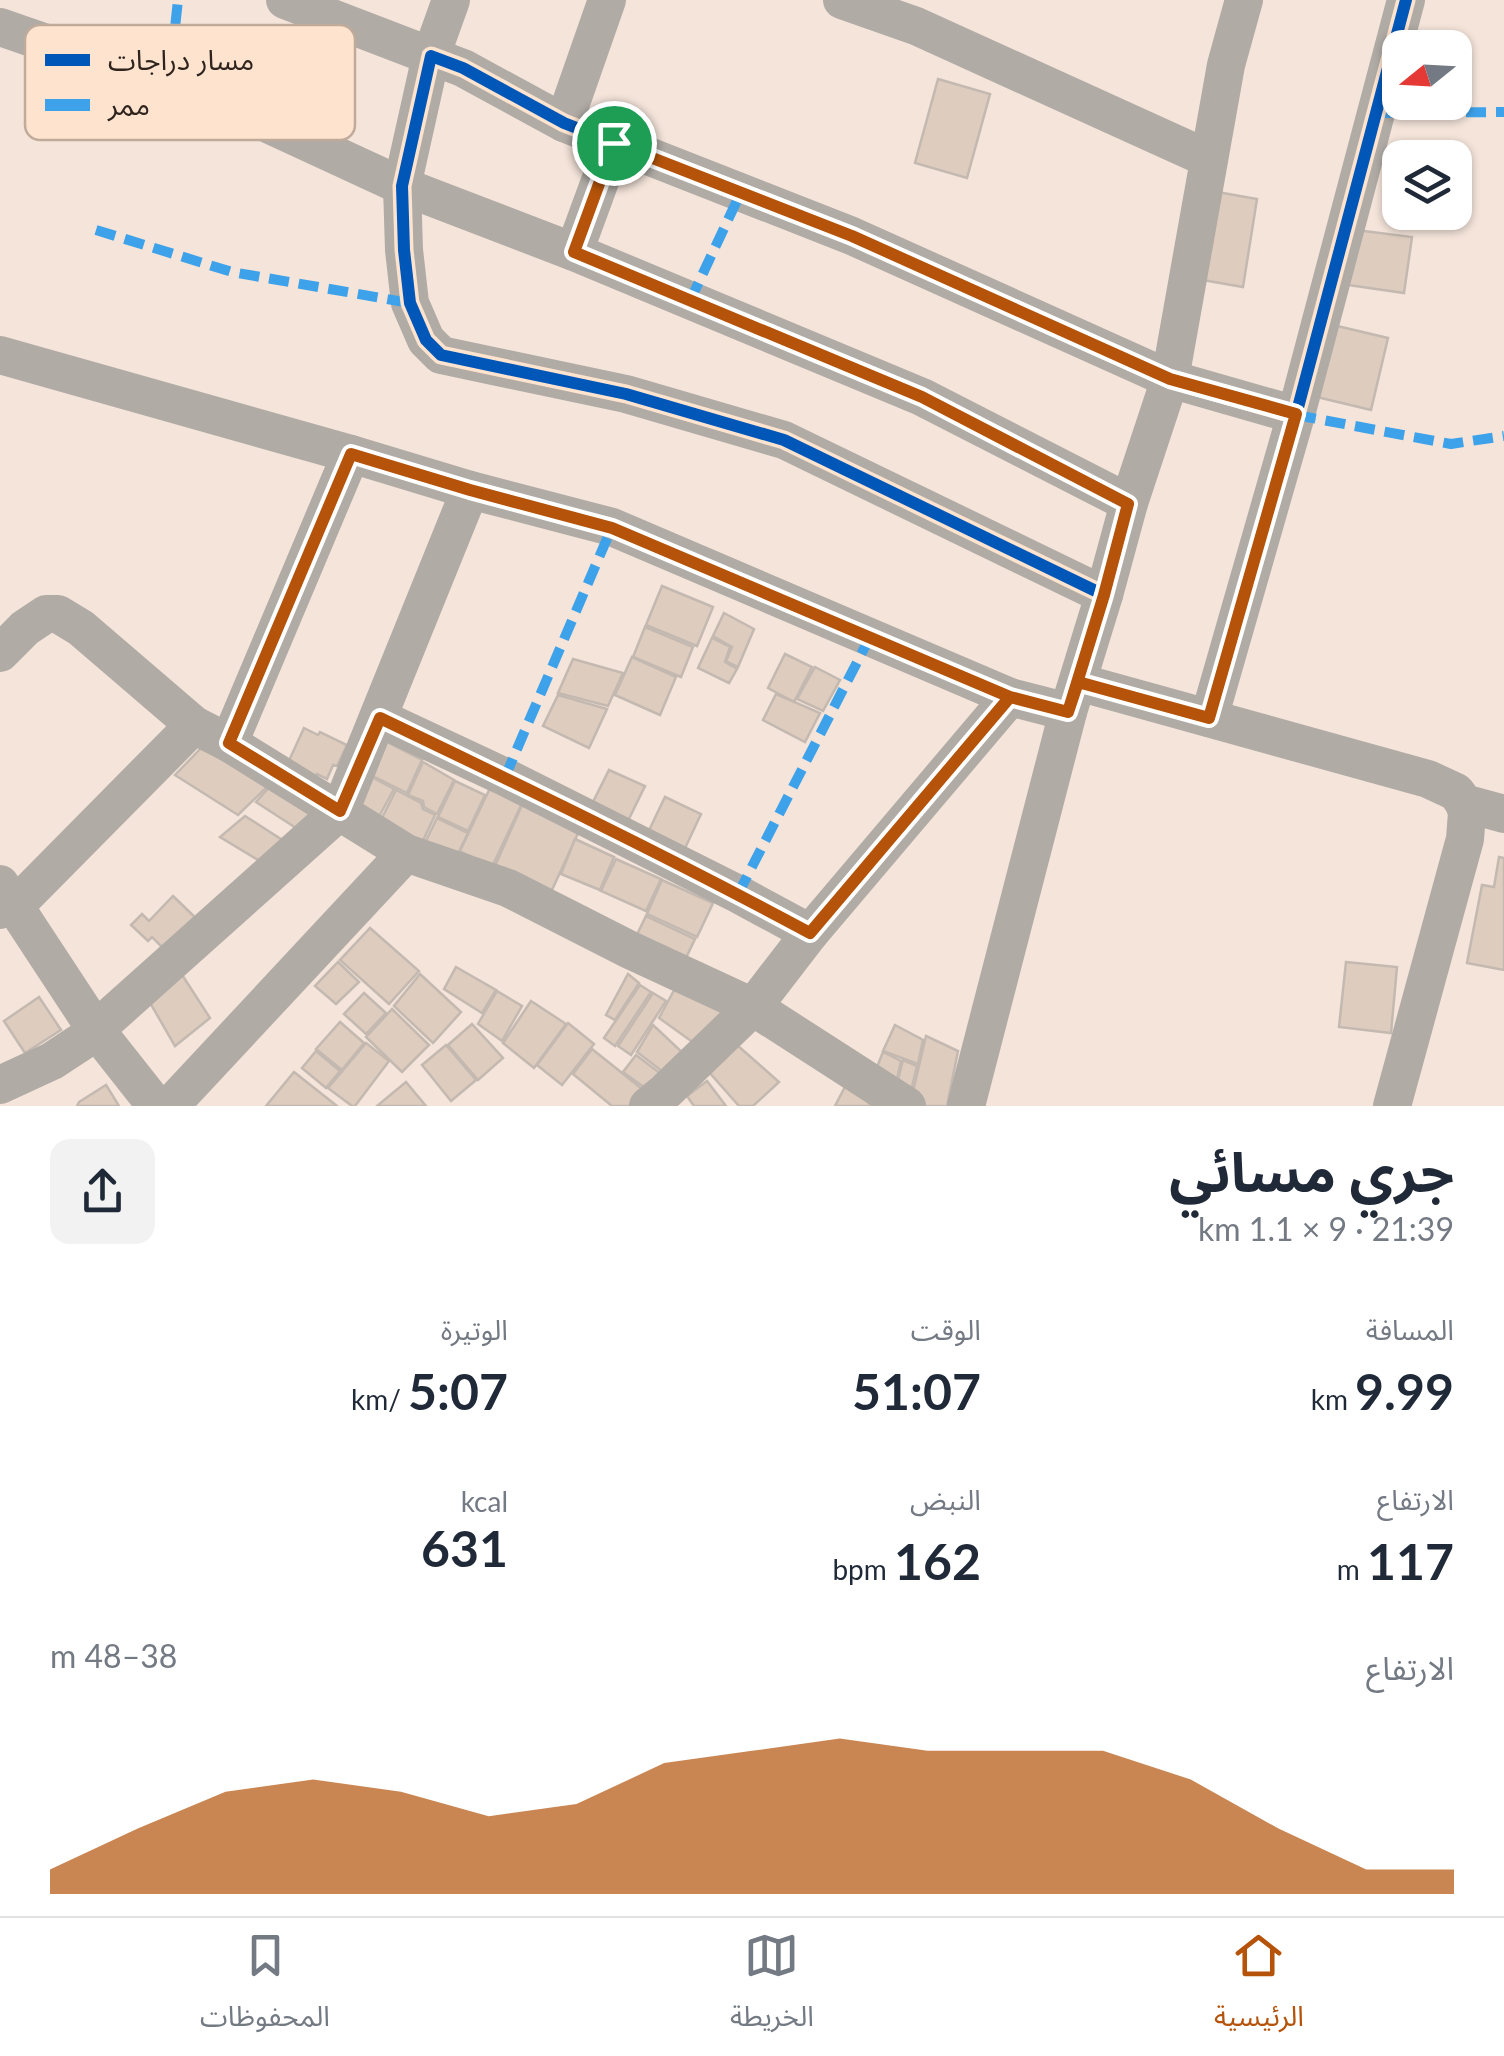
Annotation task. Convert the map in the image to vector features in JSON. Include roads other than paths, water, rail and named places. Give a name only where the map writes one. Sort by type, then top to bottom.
[{"type":"street","points":[[284,0],[350,25]]},
{"type":"street","points":[[451,0],[432,56],[402,186],[410,303],[426,340],[441,355],[626,394],[784,440],[1104,595]]},
{"type":"street","points":[[564,122],[607,0]]},
{"type":"street","points":[[842,0],[916,26],[1209,159]]},
{"type":"street","points":[[966,1106],[1073,697],[1128,504],[1170,379],[1226,65],[1242,0]]},
{"type":"street","points":[[1209,718],[1296,414],[1406,0]]},
{"type":"street","points":[[0,27],[25,36]]},
{"type":"street","points":[[355,27],[463,68],[564,122],[852,236],[1170,379],[1296,414]]},
{"type":"street","points":[[302,140],[402,186],[574,252],[922,397],[1128,504]]},
{"type":"street","points":[[574,252],[614,143]]},
{"type":"street","points":[[0,355],[612,528],[1010,697],[1073,697],[1209,718],[1428,779],[1456,792],[1467,813],[1466,839],[1392,1106]]},
{"type":"street","points":[[229,743],[351,454]]},
{"type":"street","points":[[0,1085],[52,1061],[96,1030],[340,811],[470,490]]},
{"type":"street","points":[[0,653],[25,628],[46,614],[58,614],[82,628],[194,725],[406,853],[508,888],[753,1007],[907,1106]]},
{"type":"street","points":[[648,1106],[753,1007],[810,933],[1010,697]]},
{"type":"street","points":[[380,718],[810,933]]},
{"type":"street","points":[[156,1106],[96,1030],[5,900],[194,725]]},
{"type":"street","points":[[1464,803],[1504,814]]},
{"type":"street","points":[[170,1106],[406,853]]}]
